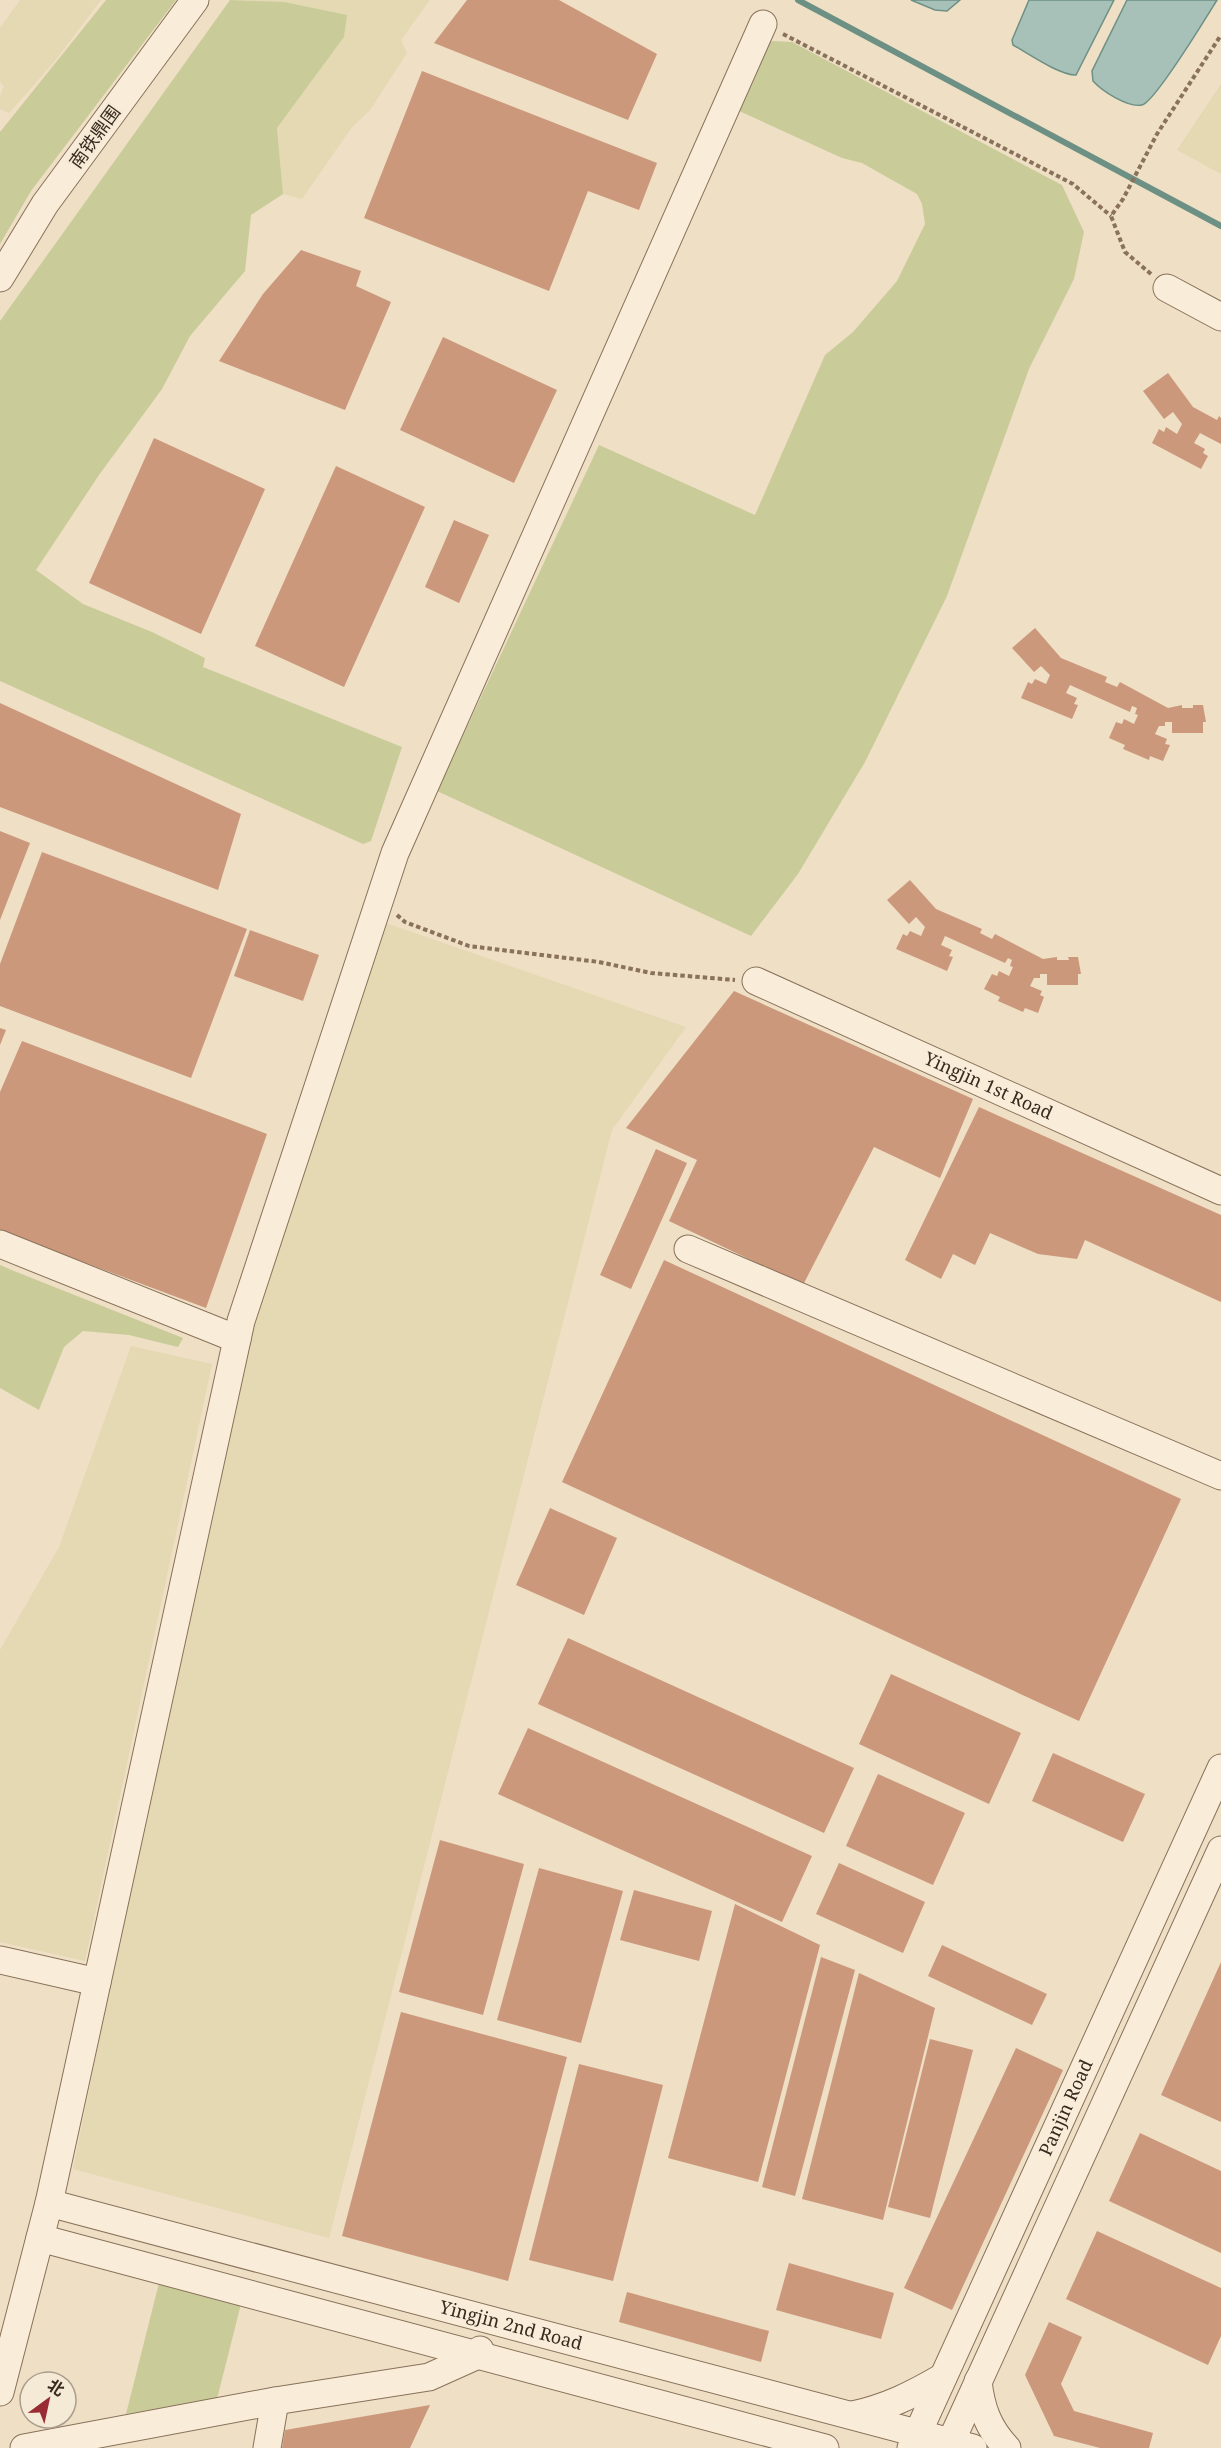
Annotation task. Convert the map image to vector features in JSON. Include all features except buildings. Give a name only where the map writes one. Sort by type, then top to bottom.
[{"type":"street","name":"南铁鼎围","points":[[0,278],[45,204],[195,0]]},
{"type":"street","points":[[0,2392],[49,2203],[241,1321],[395,852],[763,24]]},
{"type":"street","points":[[1167,288],[1221,317]]},
{"type":"street","name":"Yingjin 1st Road","points":[[756,981],[1221,1191]]},
{"type":"street","points":[[0,1244],[237,1339]]},
{"type":"street","points":[[688,1249],[1221,1476]]},
{"type":"street","name":"Panjin Road","points":[[914,2441],[1221,1768]]},
{"type":"street","name":"Panjin Road","points":[[957,2446],[978,2381],[1221,1850]]},
{"type":"street","points":[[0,1960],[97,1982]]},
{"type":"street","name":"Yingjin 2nd Road","points":[[49,2203],[849,2416],[914,2441],[957,2446]]},
{"type":"street","name":"Yingjin 2nd Road","points":[[40,2238],[825,2448]]},
{"type":"street","points":[[24,2448],[100,2441],[275,2401],[429,2377],[478,2355],[487,2320]]},
{"type":"street","points":[[849,2416],[882,2409],[913,2395],[943,2377]]},
{"type":"street","points":[[978,2381],[981,2405],[998,2438],[1007,2448]]},
{"type":"street","points":[[267,2448],[275,2401]]},
{"type":"path","points":[[763,24],[1072,184],[1111,216],[1125,252],[1167,288]]},
{"type":"path","points":[[1111,216],[1123,199],[1157,134],[1221,35]]},
{"type":"path","points":[[379,902],[405,922],[469,946],[599,962],[651,973],[756,981]]},
{"type":"shaded area","points":[[20,0],[101,0],[54,62],[9,113],[0,109],[0,96],[4,86],[0,82],[0,28]]},
{"type":"shaded area","points":[[247,0],[430,0],[401,40],[407,53],[370,110],[352,127],[302,199],[283,194],[277,128],[344,37]]},
{"type":"shaded area","points":[[1221,84],[1221,174],[1177,150]]},
{"type":"shaded area","points":[[383,922],[686,1027],[612,1130],[329,2238],[73,2169],[152,1778],[249,1327]]},
{"type":"shaded area","points":[[131,1346],[212,1364],[85,1961],[0,1942],[0,1650],[59,1547]]},
{"type":"green space","points":[[106,0],[176,0],[31,191],[0,244],[0,132]]},
{"type":"green space","points":[[230,0],[284,2],[347,15],[344,37],[277,128],[283,194],[251,215],[245,271],[190,336],[162,389],[99,475],[36,570],[83,604],[152,632],[205,658],[203,667],[402,747],[371,841],[363,844],[0,681],[0,321]]},
{"type":"green space","points":[[773,41],[792,42],[1062,185],[1084,232],[1074,279],[1029,369],[947,596],[865,762],[798,874],[751,936],[437,791],[599,445],[755,515],[825,355],[853,332],[897,281],[925,224],[922,204],[917,194],[862,163],[842,158],[737,110],[763,45]]},
{"type":"green space","points":[[0,1265],[183,1338],[178,1347],[129,1335],[83,1331],[64,1347],[39,1410],[0,1388]]},
{"type":"green space","points":[[160,2279],[242,2300],[217,2399],[126,2414]]},
{"type":"water","points":[[911,0],[960,0],[947,11],[935,10]]},
{"type":"water","points":[[1029,0],[1114,0],[1076,75],[1061,72],[1013,45],[1012,40]]},
{"type":"water","points":[[1127,0],[1217,0],[1169,75],[1149,100],[1142,105],[1123,101],[1109,94],[1093,81],[1092,71]]},
{"type":"waterway","points":[[798,0],[1221,226]]}]
